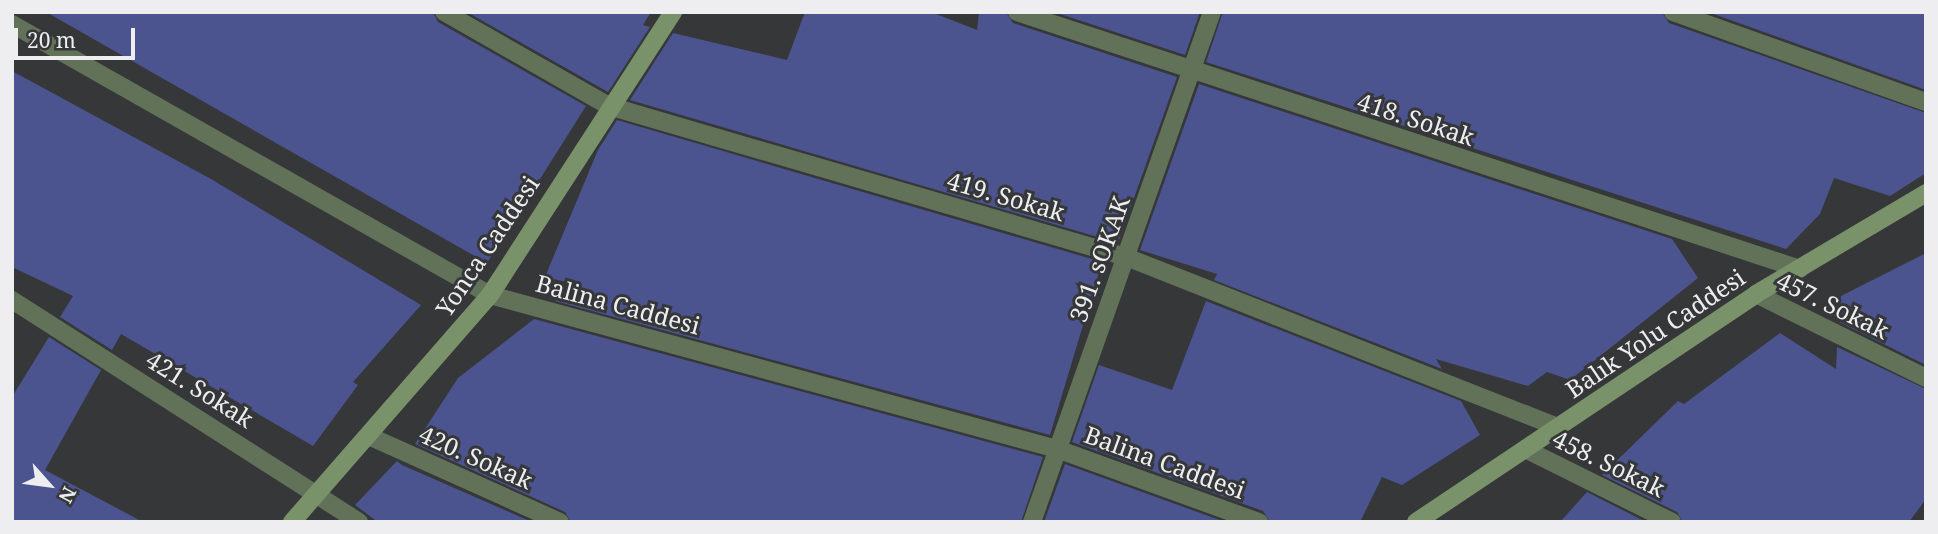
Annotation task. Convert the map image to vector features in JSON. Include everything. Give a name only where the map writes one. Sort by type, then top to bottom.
[{"type":"street","name":"419. Sokak","points":[[444,12],[609,106],[1126,257],[1557,427]]},
{"type":"street","name":"Yonca Caddesi","points":[[292,522],[371,437],[490,295],[609,106],[673,12]]},
{"type":"street","name":"418. Sokak","points":[[1017,12],[1800,269]]},
{"type":"street","name":"391. sOKAK","points":[[1032,522],[1212,12]]},
{"type":"street","points":[[1673,12],[1926,102]]},
{"type":"street","name":"Balina Caddesi","points":[[12,24],[490,295],[1057,449],[1259,522]]},
{"type":"street","name":"Balık Yolu Caddesi","points":[[1416,522],[1756,294],[1924,195]]},
{"type":"street","name":"457. Sokak","points":[[1756,294],[1926,378]]},
{"type":"street","name":"421. Sokak","points":[[12,300],[320,493],[359,522]]},
{"type":"street","name":"420. Sokak","points":[[371,437],[560,522]]},
{"type":"street","name":"458. Sokak","points":[[1525,449],[1672,522]]},
{"type":"building","points":[[46,12],[433,12],[438,22],[586,106],[487,263]]},
{"type":"building","points":[[467,12],[651,12],[643,25],[650,27],[608,92]]},
{"type":"building","points":[[805,12],[931,12],[977,30],[979,12],[1006,12],[1013,23],[1177,77],[1118,243],[630,100],[673,33],[787,60]]},
{"type":"building","points":[[1054,12],[1200,12],[1185,55]]},
{"type":"building","points":[[1223,12],[1662,12],[1669,23],[1926,113],[1926,173],[1890,196],[1834,178],[1820,214],[1786,249],[1206,62]]},
{"type":"building","points":[[1708,12],[1926,12],[1926,90]]},
{"type":"building","points":[[12,71],[211,179],[421,305],[353,382],[358,385],[313,446],[121,334],[112,350],[60,317],[73,296],[12,267]]},
{"type":"building","points":[[1199,84],[1672,239],[1698,278],[1570,380],[1547,372],[1528,386],[1436,359],[1442,369],[1214,280],[1217,274],[1140,250]]},
{"type":"building","points":[[617,120],[1102,262],[1050,435],[555,301],[575,284],[545,277],[598,150]]},
{"type":"building","points":[[1926,253],[1926,365],[1839,322],[1841,296]]},
{"type":"building","points":[[1206,301],[1461,401],[1480,435],[1402,485],[1382,477],[1360,522],[1270,522],[1263,511],[1072,442],[1099,365],[1172,390]]},
{"type":"building","points":[[534,319],[1043,457],[1021,522],[571,522],[565,512],[415,444],[458,378]]},
{"type":"building","points":[[1780,333],[1836,369],[1837,347],[1926,389],[1926,499],[1909,522],[1683,522],[1677,512],[1602,475],[1678,401],[1684,404]]},
{"type":"building","points":[[49,337],[101,370],[45,470],[143,522],[12,522],[12,397]]},
{"type":"building","points":[[397,461],[532,522],[378,522],[355,505]]},
{"type":"building","points":[[1065,464],[1225,522],[1044,522]]},
{"type":"building","points":[[1587,492],[1646,522],[1560,522]]}]
